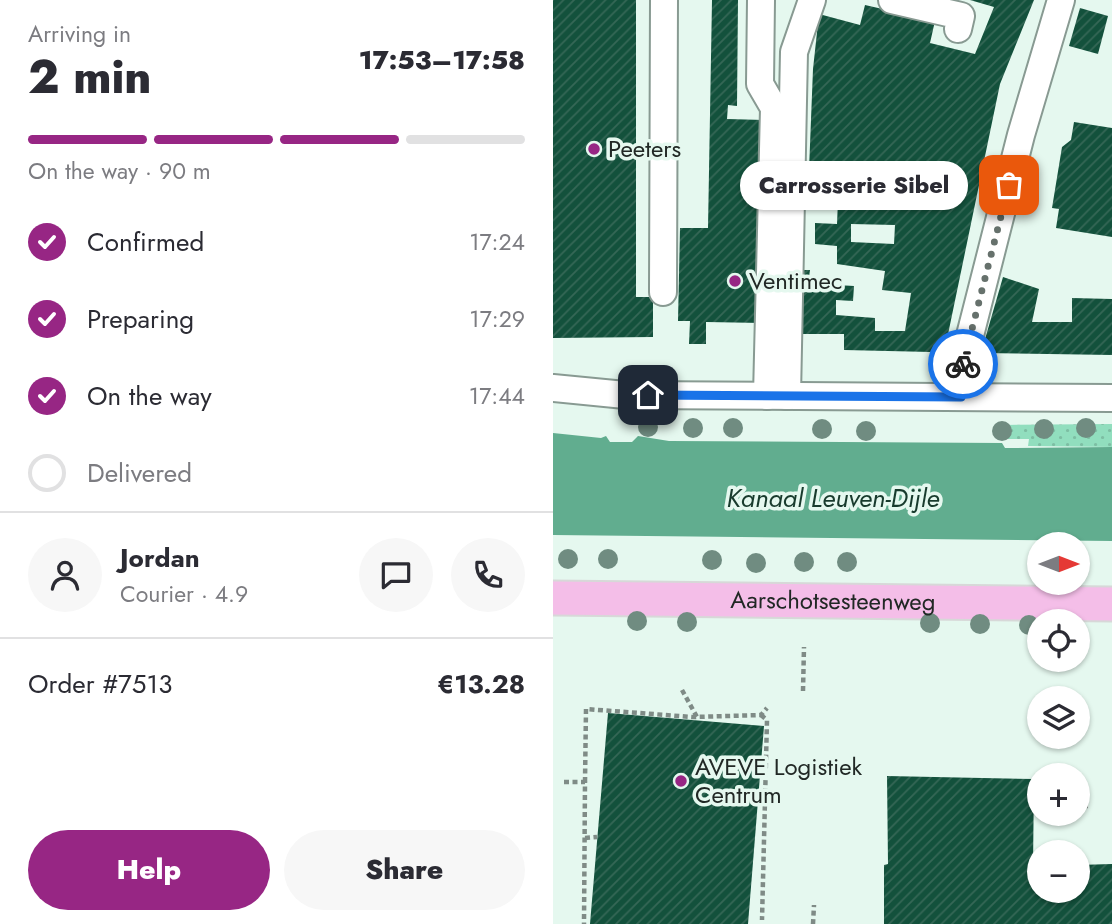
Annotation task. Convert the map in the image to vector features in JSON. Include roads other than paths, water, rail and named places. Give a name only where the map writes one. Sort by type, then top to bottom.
[{"type":"main road","name":"Aarschotsesteenweg","points":[[553,598],[1112,604]]},
{"type":"street","points":[[663,292],[664,0]]},
{"type":"street","points":[[761,0],[760,85],[774,108],[777,396]]},
{"type":"street","points":[[777,396],[794,52],[812,0]]},
{"type":"street","points":[[892,0],[961,16],[958,29]]},
{"type":"street","points":[[961,397],[964,359],[1021,135],[1061,0]]},
{"type":"street","points":[[553,388],[625,395],[1112,398]]},
{"type":"water","name":"Kanaal Leuven-Dijle","points":[[553,433],[601,438],[606,436],[610,442],[632,442],[638,436],[669,441],[1002,443],[1005,448],[1112,447],[1112,541],[1090,541],[1090,532],[1027,532],[1027,540],[553,535]]},
{"type":"place","name":"Peeters","points":[[594,149]]},
{"type":"place","name":"Carrosserie Sibel","points":[[1009,185]]},
{"type":"place","name":"Ventimec","points":[[735,281]]},
{"type":"place","name":"AVEVE Logistiek Centrum","points":[[681,781]]}]
